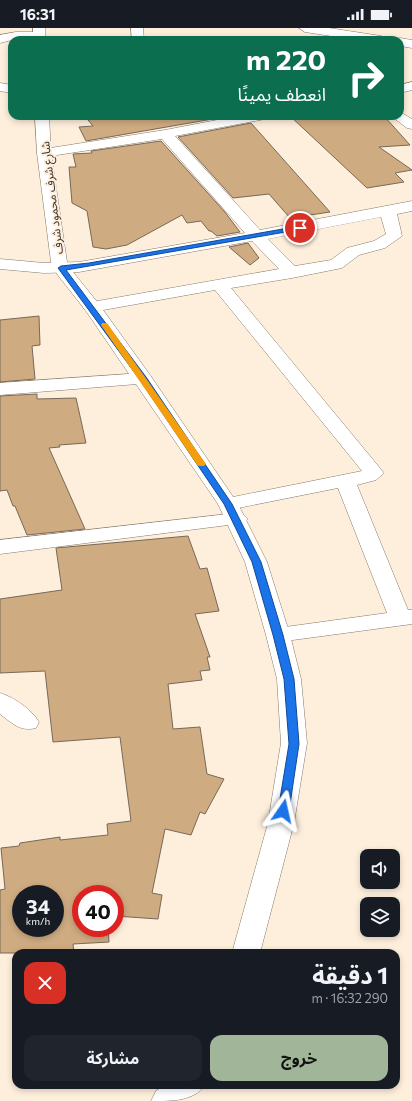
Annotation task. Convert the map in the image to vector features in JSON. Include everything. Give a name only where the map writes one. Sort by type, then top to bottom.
[{"type":"street","points":[[305,28],[354,36]]},
{"type":"street","points":[[16,36],[39,35]]},
{"type":"street","name":"شارع شرف محمود شرف","points":[[42,120],[44,153],[57,255],[61,268],[92,307],[143,379],[232,511],[256,562],[278,635],[289,679],[294,744],[281,823],[247,949]]},
{"type":"street","points":[[44,153],[165,134],[239,120]]},
{"type":"street","points":[[165,134],[256,236],[292,273]]},
{"type":"street","points":[[0,264],[61,268],[84,266],[256,236],[412,206]]},
{"type":"street","points":[[92,307],[292,273],[336,264],[353,251],[380,245],[394,236],[388,211]]},
{"type":"street","points":[[0,547],[232,511],[369,476],[374,473],[220,285]]},
{"type":"street","points":[[0,389],[143,379]]},
{"type":"street","points":[[278,635],[406,617],[345,481]]},
{"type":"street","points":[[0,701],[27,722]]},
{"type":"street","points":[[167,1101],[183,1089]]},
{"type":"building","points":[[88,120],[207,120],[86,141],[79,127],[93,126]]},
{"type":"building","points":[[294,120],[388,120],[410,145],[379,147],[412,170],[395,173],[404,182],[367,188]]},
{"type":"building","points":[[251,123],[330,212],[290,218],[269,194],[233,198],[178,137]]},
{"type":"building","points":[[161,141],[224,211],[240,232],[217,236],[209,231],[201,221],[187,223],[182,215],[127,245],[106,249],[93,247],[87,211],[72,203],[69,167],[76,167],[73,154],[92,153],[91,151]]},
{"type":"building","points":[[248,243],[259,258],[250,265],[229,247]]},
{"type":"building","points":[[39,316],[40,345],[32,346],[35,379],[0,382],[0,320]]},
{"type":"building","points":[[37,394],[37,399],[76,398],[86,443],[59,445],[60,447],[49,448],[85,529],[27,535],[7,490],[0,491],[0,396]]},
{"type":"building","points":[[188,536],[200,569],[207,568],[219,611],[195,614],[210,657],[207,657],[210,670],[200,671],[202,680],[168,684],[173,729],[200,727],[207,774],[224,779],[205,814],[200,812],[191,835],[165,829],[152,893],[162,895],[158,919],[124,917],[124,885],[72,885],[72,937],[109,937],[109,942],[73,944],[74,949],[12,949],[12,953],[0,953],[0,890],[5,889],[1,848],[19,846],[20,843],[60,837],[60,840],[108,835],[107,824],[131,821],[120,737],[53,742],[45,671],[0,673],[0,599],[62,590],[56,548]]},
{"type":"slow traffic","points":[[104,325],[201,464]]},
{"type":"route","points":[[283,811],[294,744],[289,679],[278,635],[256,562],[237,519],[228,504],[143,379],[92,307],[61,268],[89,265],[300,228]]}]
